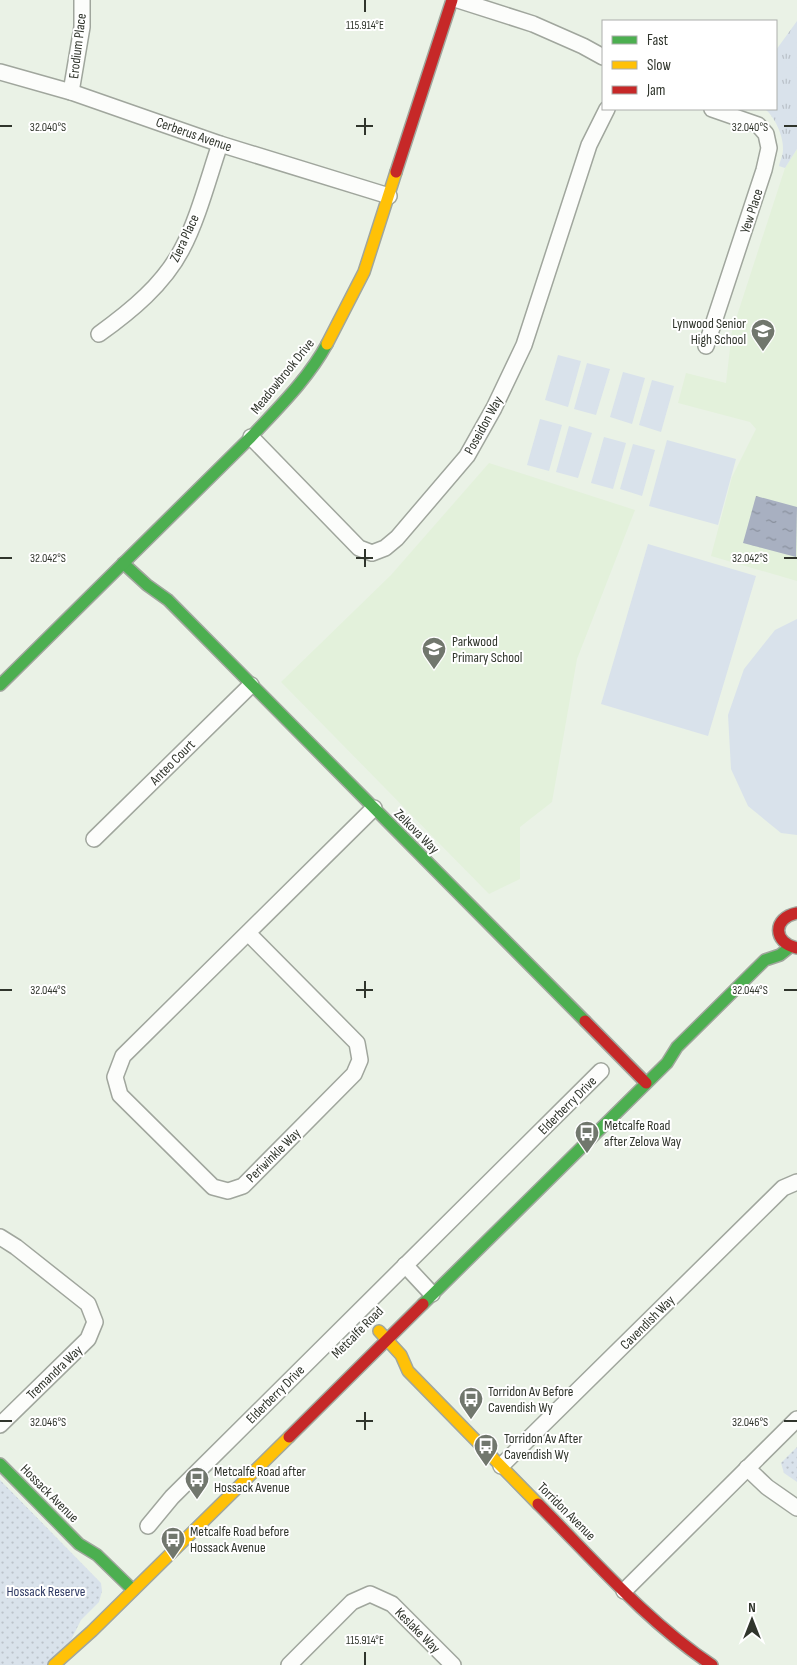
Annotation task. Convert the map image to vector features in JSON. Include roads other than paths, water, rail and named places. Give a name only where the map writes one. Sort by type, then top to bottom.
[{"type":"street","name":"Erodium Place","points":[[71,92],[82,27],[82,0]]},
{"type":"street","name":"Meadowbrook Drive","points":[[0,685],[250,438],[290,395],[323,352],[364,272],[452,0]]},
{"type":"street","points":[[458,0],[533,24],[602,56]]},
{"type":"street","name":"Cerberus Avenue","points":[[0,72],[71,92],[220,144],[389,196]]},
{"type":"street","name":"Poseidon Way","points":[[250,438],[359,548],[372,552],[385,548],[397,538],[467,456],[494,408],[524,345],[589,145],[606,110]]},
{"type":"street","name":"Yew Place","points":[[706,346],[764,170],[769,148],[766,134],[758,125],[715,110]]},
{"type":"street","name":"Ziera Place","points":[[99,334],[126,314],[153,288],[166,274],[182,249],[195,218],[220,144]]},
{"type":"street","name":"Zelkova Way","points":[[132,555],[154,578],[168,600]]},
{"type":"street","name":"Zelkova Way","points":[[123,563],[147,585],[168,600],[640,1077]]},
{"type":"street","name":"Anteo Court","points":[[94,839],[251,685]]},
{"type":"street","name":"Periwinkle Way","points":[[248,933],[357,1043],[360,1060],[354,1074],[243,1186],[228,1191],[213,1187],[120,1095],[115,1076],[123,1056],[374,808]]},
{"type":"street","points":[[765,960],[780,922],[788,915],[797,913]]},
{"type":"street","name":"Metcalfe Road","points":[[54,1665],[92,1631],[129,1587],[380,1353],[383,1332],[640,1077],[666,1063],[677,1047],[765,960],[780,955],[793,947],[782,941],[773,940]]},
{"type":"street","name":"Metcalfe Road","points":[[658,1055],[677,1047]]},
{"type":"street","name":"Elderberry Drive","points":[[148,1526],[172,1497],[601,1071]]},
{"type":"street","name":"Cavendish Way","points":[[501,1466],[784,1188],[797,1182]]},
{"type":"street","name":"Tremandra Way","points":[[0,1237],[16,1247],[88,1304],[95,1322],[88,1339],[0,1425]]},
{"type":"street","name":"Metcalfe Road","points":[[425,1291],[442,1269],[460,1252]]},
{"type":"street","points":[[405,1265],[425,1291]]},
{"type":"street","name":"Torridon Avenue","points":[[383,1332],[401,1355],[408,1371]]},
{"type":"street","name":"Torridon Avenue","points":[[380,1353],[408,1371],[624,1591],[688,1649],[712,1665]]},
{"type":"street","points":[[624,1591],[797,1419]]},
{"type":"street","name":"Hossack Avenue","points":[[0,1464],[79,1544],[97,1554],[129,1587]]},
{"type":"street","points":[[747,1468],[767,1487],[797,1508]]},
{"type":"street","name":"Metcalfe Road","points":[[129,1587],[170,1538]]},
{"type":"street","name":"Hossack Avenue","points":[[79,1544],[93,1567]]},
{"type":"street","name":"Keslake Way","points":[[289,1665],[352,1602],[370,1594],[392,1604],[453,1665]]},
{"type":"water","points":[[756,496],[797,507],[796,557],[743,543]]},
{"type":"place","name":"Lynwood Senior High School","points":[[763,352]]},
{"type":"place","name":"Parkwood Primary School","points":[[434,670]]},
{"type":"place","name":"Metcalfe Road after Zelova Way","points":[[587,1154]]},
{"type":"place","name":"Torridon Av Before Cavendish Wy","points":[[471,1420]]},
{"type":"place","name":"Torridon Av After Cavendish Wy","points":[[486,1467]]},
{"type":"place","name":"Metcalfe Road after Hossack Avenue","points":[[197,1500]]},
{"type":"place","name":"Metcalfe Road before Hossack Avenue","points":[[173,1560]]},
{"type":"park label","name":"Hossack Reserve","points":[[46,1591]]}]
